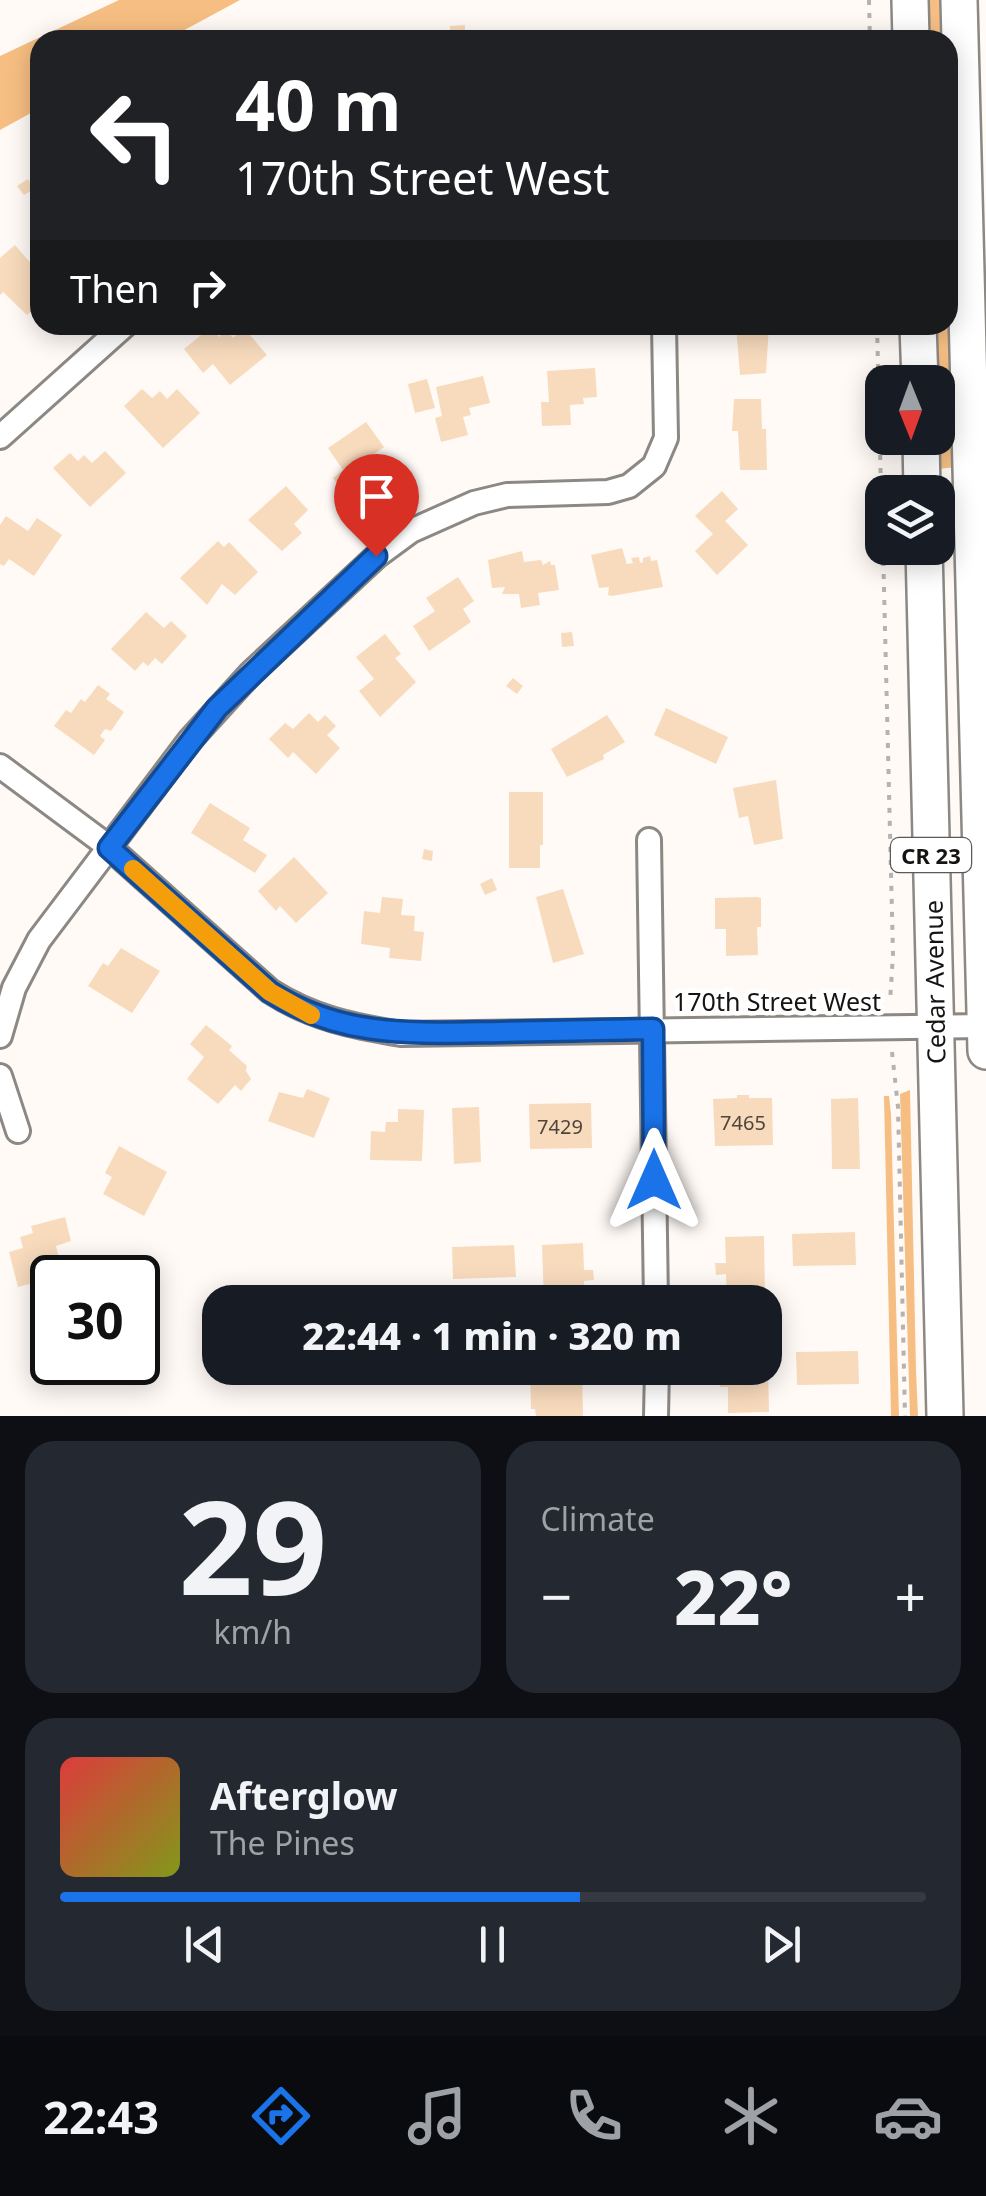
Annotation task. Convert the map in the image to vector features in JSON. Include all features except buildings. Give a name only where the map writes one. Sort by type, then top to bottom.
[{"type":"main road","points":[[910,0],[911,30]]},
{"type":"main road","name":"Cedar Avenue","points":[[960,0],[986,1052]]},
{"type":"main road","points":[[918,335],[919,365]]},
{"type":"main road","name":"Cedar Avenue","points":[[924,565],[945,1416]]},
{"type":"street","points":[[5,422],[113,335]]},
{"type":"street","points":[[0,1036],[14,988],[39,940],[217,708],[376,556],[411,531],[474,503],[507,495],[608,492],[629,486],[654,466],[666,438],[664,335]]},
{"type":"street","name":"170th Street West","points":[[0,766],[109,848],[270,992],[300,1010],[334,1023],[400,1034],[986,1026]]},
{"type":"street","points":[[649,840],[656,1285]]},
{"type":"street","points":[[0,1076],[18,1131]]},
{"type":"street","points":[[656,1416],[657,1385]]},
{"type":"path","points":[[869,0],[870,30]]},
{"type":"path","points":[[877,335],[881,475]]},
{"type":"path","points":[[883,565],[894,954],[889,989],[890,1029],[898,1107],[905,1416]]},
{"type":"shaded area","points":[[119,0],[240,0],[184,30],[55,30]]},
{"type":"shaded area","points":[[925,0],[945,0],[946,30],[926,30]]},
{"type":"shaded area","points":[[30,42],[30,114],[0,130],[0,56]]},
{"type":"shaded area","points":[[934,335],[954,335],[954,365],[935,365]]},
{"type":"shaded area","points":[[955,387],[957,467],[937,469],[937,455],[955,455]]},
{"type":"shaded area","points":[[910,1090],[918,1416],[910,1416],[900,1094]]},
{"type":"shaded area","points":[[884,1096],[889,1096],[891,1114],[899,1416],[891,1416]]},
{"type":"slow traffic","points":[[133,869],[270,992],[311,1015]]},
{"type":"route","points":[[376,556],[217,708],[109,848],[270,992],[300,1010],[334,1023],[400,1034],[653,1029],[654,1180]]}]
